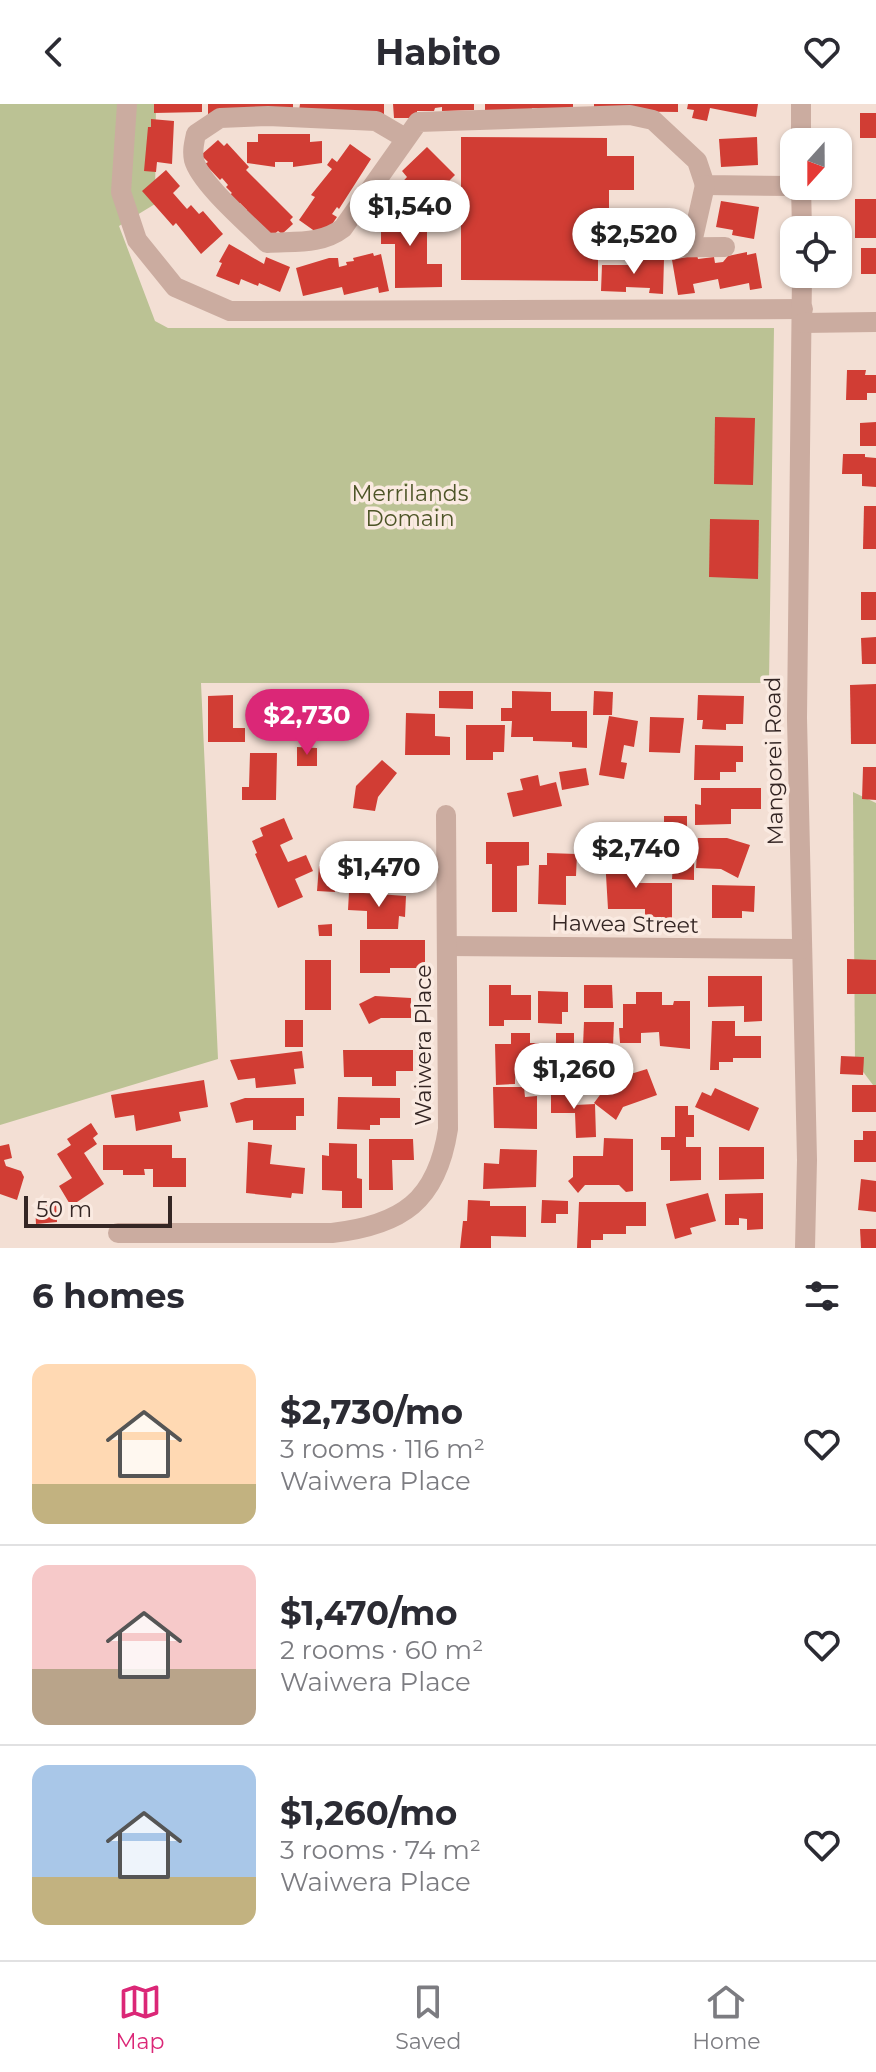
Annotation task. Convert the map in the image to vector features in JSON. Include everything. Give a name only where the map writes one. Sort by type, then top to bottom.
[{"type":"street","points":[[127,104],[121,192],[137,240],[175,287],[230,311],[803,316],[876,322]]},
{"type":"street","points":[[801,104],[801,128]]},
{"type":"street","points":[[405,138],[376,121],[244,117],[220,118],[196,134],[193,145],[197,167],[267,243],[330,238],[343,228],[418,122],[630,115],[653,120],[697,161],[705,185],[691,247]]},
{"type":"street","points":[[705,185],[780,186]]},
{"type":"street","points":[[620,248],[725,247]]},
{"type":"street","name":"Mangorei Road","points":[[802,288],[797,718],[807,1160],[805,1248]]},
{"type":"street","name":"Waiwera Place","points":[[118,1233],[344,1232],[366,1229],[396,1217],[419,1199],[435,1179],[445,1152],[448,1129],[446,815]]},
{"type":"street","name":"Hawea Street","points":[[447,946],[802,949]]},
{"type":"green space","name":"Merrilands Domain","points":[[0,104],[156,104],[155,204],[119,226],[155,321],[168,328],[774,328],[769,683],[201,683],[218,1059],[0,1125]]},
{"type":"green space","points":[[853,792],[876,803],[876,1089],[855,1061]]},
{"type":"building","points":[[154,104],[202,104],[202,112],[154,113]]},
{"type":"building","points":[[208,104],[293,104],[293,112],[208,114]]},
{"type":"building","points":[[300,104],[384,104],[384,114],[355,114],[355,110],[299,111]]},
{"type":"building","points":[[393,104],[474,104],[474,110],[442,111],[442,107],[434,111],[417,111],[417,118],[394,118]]},
{"type":"building","points":[[485,104],[573,104],[573,112],[532,108],[532,112],[485,112]]},
{"type":"building","points":[[594,104],[678,104],[678,112],[594,111]]},
{"type":"building","points":[[688,104],[758,104],[756,117],[710,108],[707,121],[692,118],[694,110],[687,109]]},
{"type":"building","points":[[860,113],[876,113],[876,138],[860,138]]},
{"type":"building","points":[[151,119],[174,121],[172,164],[157,162],[156,172],[144,171]]},
{"type":"building","points":[[258,134],[310,134],[310,142],[322,141],[322,163],[293,167],[293,162],[275,162],[275,167],[247,163],[247,142],[258,142]]},
{"type":"building","points":[[461,137],[607,138],[607,156],[634,156],[634,190],[609,190],[609,243],[598,243],[598,281],[461,280]]},
{"type":"building","points":[[757,137],[758,165],[721,167],[719,139]]},
{"type":"building","points":[[218,140],[224,146],[227,143],[249,167],[246,170],[293,217],[290,220],[293,224],[282,234],[278,231],[271,237],[240,203],[235,207],[226,198],[232,193],[226,187],[228,185],[205,164],[208,162],[201,155]]},
{"type":"building","points":[[350,144],[371,159],[339,209],[337,207],[332,214],[337,217],[323,237],[299,220],[315,197],[311,195],[332,169],[327,165],[332,158],[337,162]]},
{"type":"building","points":[[427,147],[455,175],[426,204],[410,189],[401,198],[394,191],[407,177],[402,171]]},
{"type":"building","points":[[166,170],[180,186],[173,193],[187,209],[191,205],[199,214],[203,211],[223,234],[201,254],[176,223],[173,226],[142,191]]},
{"type":"building","points":[[855,199],[876,199],[876,238],[855,238]]},
{"type":"building","points":[[721,201],[759,207],[754,239],[732,235],[733,230],[716,227]]},
{"type":"building","points":[[381,209],[427,209],[427,264],[442,264],[442,287],[395,288],[395,244],[381,244]]},
{"type":"building","points":[[229,244],[264,264],[266,257],[290,267],[280,292],[259,283],[258,286],[241,279],[239,285],[216,276],[222,263],[219,262]]},
{"type":"building","points":[[861,248],[876,248],[876,274],[861,274]]},
{"type":"building","points":[[747,252],[747,255],[756,253],[762,288],[750,290],[749,283],[720,289],[718,279],[693,284],[695,293],[678,295],[672,260],[697,255],[698,259],[714,257],[715,263]]},
{"type":"building","points":[[373,253],[374,256],[381,254],[389,291],[379,293],[378,287],[344,295],[342,287],[303,296],[296,268],[329,258],[338,258],[339,267],[354,261],[353,258]]},
{"type":"building","points":[[643,258],[664,259],[663,294],[649,293],[650,288],[626,287],[626,292],[601,291],[602,265],[628,265],[628,261],[643,261]]},
{"type":"building","points":[[847,370],[866,370],[865,375],[876,375],[876,393],[867,393],[867,400],[846,400]]},
{"type":"building","points":[[715,417],[755,418],[753,485],[714,484]]},
{"type":"building","points":[[876,422],[876,446],[860,446],[860,423]]},
{"type":"building","points":[[843,454],[865,454],[865,457],[876,458],[876,487],[862,486],[862,474],[842,474]]},
{"type":"building","points":[[864,506],[876,506],[876,549],[863,549]]},
{"type":"building","points":[[710,519],[759,520],[758,579],[709,577]]},
{"type":"building","points":[[861,592],[876,592],[876,620],[861,620]]},
{"type":"building","points":[[876,637],[876,664],[862,664],[861,638]]},
{"type":"building","points":[[876,684],[876,744],[851,744],[850,685]]},
{"type":"building","points":[[286,689],[299,689],[300,703],[286,702]]},
{"type":"building","points":[[439,691],[473,691],[473,709],[439,708]]},
{"type":"building","points":[[512,691],[551,692],[551,711],[587,711],[587,748],[572,747],[572,742],[511,737],[512,721],[501,721],[501,708],[512,708]]},
{"type":"building","points":[[594,691],[613,692],[612,715],[593,715]]},
{"type":"building","points":[[233,695],[233,728],[245,728],[245,742],[208,742],[208,696]]},
{"type":"building","points":[[698,695],[744,696],[743,724],[726,724],[726,730],[702,729],[703,720],[697,720]]},
{"type":"building","points":[[304,704],[322,704],[322,716],[304,716]]},
{"type":"building","points":[[406,713],[435,714],[435,736],[450,737],[450,755],[405,755]]},
{"type":"building","points":[[609,716],[638,721],[634,747],[624,745],[621,762],[627,763],[624,779],[599,775]]},
{"type":"building","points":[[650,717],[684,718],[680,753],[649,752]]},
{"type":"building","points":[[466,725],[505,725],[504,752],[493,752],[493,760],[466,760]]},
{"type":"building","points":[[695,745],[743,746],[743,762],[736,762],[736,772],[720,772],[720,780],[694,780]]},
{"type":"building","points":[[297,747],[317,748],[317,766],[297,766]]},
{"type":"building","points":[[250,753],[277,753],[276,800],[242,800],[242,787],[249,787]]},
{"type":"building","points":[[382,760],[397,773],[378,797],[375,811],[353,808],[356,786]]},
{"type":"building","points":[[863,767],[876,767],[876,800],[862,799]]},
{"type":"building","points":[[586,768],[589,785],[562,790],[559,772]]},
{"type":"building","points":[[538,775],[540,786],[556,782],[562,806],[513,817],[507,793],[523,790],[520,779]]},
{"type":"building","points":[[701,788],[761,788],[761,809],[731,809],[731,824],[695,825],[695,804],[701,805]]},
{"type":"building","points":[[664,816],[687,816],[687,834],[664,834]]},
{"type":"building","points":[[284,818],[293,839],[280,845],[288,862],[306,855],[313,871],[295,879],[303,897],[278,908],[252,841],[263,836],[260,828]]},
{"type":"building","points":[[698,838],[727,838],[750,845],[738,878],[721,869],[696,868]]},
{"type":"building","points":[[486,842],[529,842],[529,865],[517,866],[517,912],[492,912],[492,864],[486,864]]},
{"type":"building","points":[[368,848],[406,849],[406,871],[375,872],[361,877],[350,858]]},
{"type":"building","points":[[547,853],[577,854],[576,876],[566,876],[566,905],[538,904],[539,865],[547,865]]},
{"type":"building","points":[[605,858],[637,858],[637,883],[672,883],[672,919],[645,919],[645,909],[608,909]]},
{"type":"building","points":[[673,861],[694,862],[694,880],[672,879]]},
{"type":"building","points":[[319,866],[337,867],[335,892],[317,891]]},
{"type":"building","points":[[712,885],[755,886],[754,912],[742,911],[742,918],[712,918]]},
{"type":"building","points":[[349,892],[406,896],[405,917],[399,916],[398,929],[367,929],[367,911],[348,910]]},
{"type":"building","points":[[332,924],[332,936],[319,936],[318,925]]},
{"type":"building","points":[[360,940],[425,940],[425,968],[390,968],[390,973],[360,973]]},
{"type":"building","points":[[847,959],[876,960],[876,994],[847,994]]},
{"type":"building","points":[[305,960],[331,960],[331,1010],[305,1010]]},
{"type":"building","points":[[708,976],[762,976],[762,1021],[744,1022],[744,1006],[708,1007]]},
{"type":"building","points":[[489,985],[511,985],[511,995],[531,995],[531,1020],[504,1020],[504,1026],[489,1026]]},
{"type":"building","points":[[584,985],[612,985],[613,1008],[584,1008]]},
{"type":"building","points":[[538,991],[568,992],[568,1012],[562,1012],[562,1024],[538,1023]]},
{"type":"building","points":[[636,992],[662,992],[662,1005],[690,1001],[690,1049],[660,1046],[659,1032],[641,1033],[641,1043],[620,1043],[623,1004],[636,1004]]},
{"type":"building","points":[[375,996],[411,998],[411,1018],[381,1018],[369,1024],[359,1004]]},
{"type":"building","points":[[285,1020],[303,1020],[303,1047],[285,1047]]},
{"type":"building","points":[[712,1021],[735,1021],[735,1036],[761,1036],[761,1058],[733,1058],[733,1062],[719,1062],[719,1070],[710,1070]]},
{"type":"building","points":[[584,1022],[614,1022],[613,1046],[583,1046]]},
{"type":"building","points":[[511,1033],[530,1033],[530,1043],[539,1043],[540,1068],[515,1069],[515,1084],[496,1085],[495,1044],[511,1044]]},
{"type":"building","points":[[556,1033],[574,1033],[574,1057],[556,1061]]},
{"type":"building","points":[[575,1048],[586,1048],[586,1064],[576,1064]]},
{"type":"building","points":[[343,1050],[413,1050],[413,1071],[396,1071],[396,1086],[372,1086],[372,1077],[344,1077]]},
{"type":"building","points":[[302,1051],[304,1068],[294,1069],[296,1084],[256,1088],[255,1078],[238,1080],[230,1060]]},
{"type":"building","points":[[841,1056],[864,1057],[863,1075],[840,1074]]},
{"type":"building","points":[[647,1069],[657,1095],[623,1107],[616,1120],[594,1103],[611,1080]]},
{"type":"building","points":[[204,1080],[208,1107],[179,1112],[181,1121],[136,1131],[134,1115],[115,1118],[111,1095]]},
{"type":"building","points":[[852,1085],[876,1085],[876,1112],[852,1112]]},
{"type":"building","points":[[551,1086],[574,1086],[575,1105],[595,1104],[596,1137],[576,1138],[575,1113],[551,1113]]},
{"type":"building","points":[[493,1087],[524,1087],[525,1097],[537,1096],[537,1129],[494,1128]]},
{"type":"building","points":[[715,1088],[759,1108],[749,1131],[695,1107],[702,1092],[711,1096]]},
{"type":"building","points":[[338,1097],[400,1098],[400,1118],[380,1118],[380,1125],[370,1125],[370,1130],[337,1129]]},
{"type":"building","points":[[245,1098],[304,1098],[304,1116],[296,1116],[296,1130],[253,1130],[253,1120],[236,1123],[230,1103]]},
{"type":"building","points":[[675,1106],[688,1106],[688,1115],[694,1115],[694,1137],[686,1137],[686,1147],[701,1147],[701,1180],[670,1181],[670,1150],[661,1150],[661,1137],[675,1137]]},
{"type":"building","points":[[91,1123],[98,1134],[93,1138],[97,1144],[84,1153],[104,1184],[71,1206],[59,1186],[72,1178],[57,1154],[71,1145],[67,1139]]},
{"type":"building","points":[[863,1131],[876,1131],[876,1162],[854,1162],[854,1140],[863,1140]]},
{"type":"building","points":[[604,1138],[633,1139],[633,1191],[626,1192],[619,1185],[585,1185],[578,1193],[568,1181],[573,1177],[573,1156],[603,1156]]},
{"type":"building","points":[[369,1139],[413,1139],[414,1160],[392,1160],[393,1190],[369,1190]]},
{"type":"building","points":[[248,1142],[272,1145],[270,1164],[305,1168],[303,1194],[292,1193],[291,1198],[246,1193]]},
{"type":"building","points":[[329,1143],[357,1144],[357,1178],[362,1179],[362,1208],[342,1208],[342,1191],[322,1190],[322,1155],[329,1156]]},
{"type":"building","points":[[9,1144],[12,1158],[4,1160],[6,1166],[21,1171],[24,1177],[17,1200],[0,1194],[0,1146]]},
{"type":"building","points":[[103,1145],[172,1145],[172,1158],[186,1158],[186,1187],[153,1187],[153,1169],[144,1169],[145,1175],[123,1175],[123,1170],[103,1170]]},
{"type":"building","points":[[719,1147],[764,1147],[764,1179],[719,1180]]},
{"type":"building","points":[[500,1149],[537,1150],[536,1187],[483,1189],[484,1163],[499,1164]]},
{"type":"building","points":[[861,1179],[876,1181],[876,1212],[858,1210]]},
{"type":"building","points":[[708,1193],[716,1221],[690,1228],[692,1234],[675,1239],[666,1204]]},
{"type":"building","points":[[763,1193],[763,1229],[747,1230],[747,1219],[739,1218],[739,1225],[725,1225],[725,1194]]},
{"type":"building","points":[[468,1200],[490,1201],[490,1206],[526,1206],[526,1237],[491,1236],[491,1248],[460,1248],[463,1221],[467,1221]]},
{"type":"building","points":[[542,1200],[568,1201],[568,1214],[556,1214],[556,1223],[541,1223]]},
{"type":"building","points":[[579,1202],[646,1202],[646,1226],[626,1226],[626,1234],[603,1234],[603,1240],[591,1240],[591,1248],[577,1248]]},
{"type":"building","points":[[56,1204],[57,1222],[36,1224],[35,1206]]},
{"type":"building","points":[[860,1229],[876,1229],[876,1248],[861,1248]]}]
